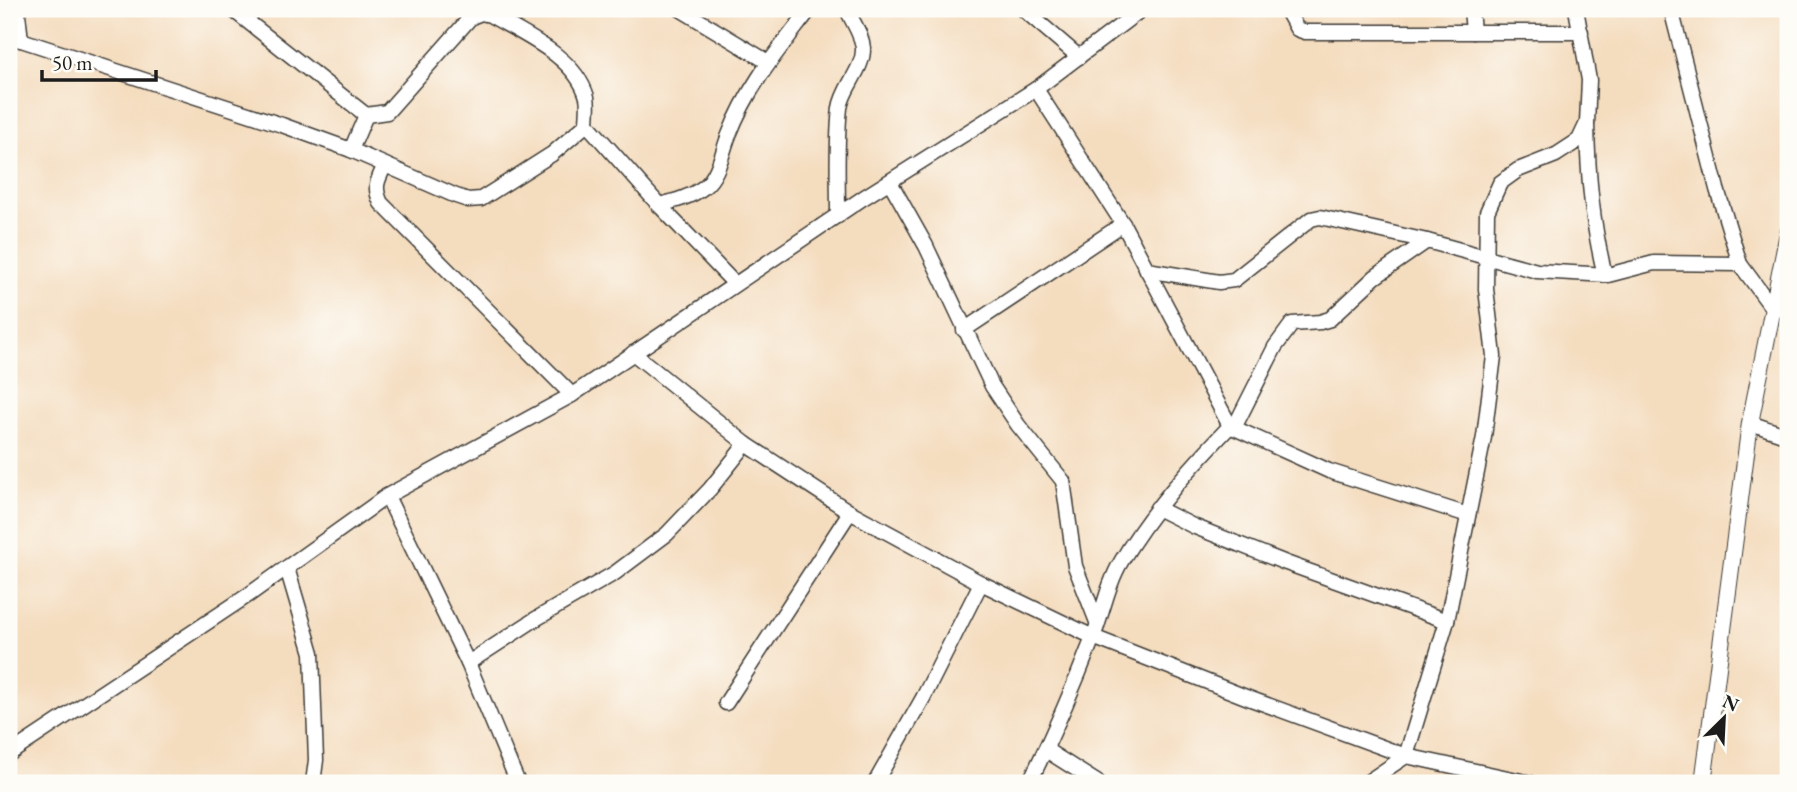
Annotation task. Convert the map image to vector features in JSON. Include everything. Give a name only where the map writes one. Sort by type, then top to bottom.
[{"type":"street","points":[[232,9],[366,115],[387,112],[471,17],[481,13],[490,15],[550,51],[579,78],[588,100],[587,124],[735,284]]},
{"type":"street","points":[[680,9],[768,62]]},
{"type":"street","points":[[660,205],[685,198],[706,186],[719,166],[728,137],[751,87],[810,9]]},
{"type":"street","points":[[838,216],[840,106],[845,88],[860,64],[863,51],[861,39],[846,9]]},
{"type":"street","points":[[1023,9],[1079,57]]},
{"type":"street","points":[[9,754],[287,568],[387,496],[572,395],[838,216],[1036,89],[1142,9]]},
{"type":"street","points":[[1286,9],[1297,29],[1305,32],[1581,32]]},
{"type":"street","points":[[1471,9],[1473,32]]},
{"type":"street","points":[[1576,9],[1589,80],[1588,184],[1595,233],[1605,275]]},
{"type":"street","points":[[1671,9],[1717,188],[1740,264],[1781,309]]},
{"type":"street","points":[[16,14],[15,38],[282,125],[351,150],[468,200],[481,199],[552,153],[587,124]]},
{"type":"street","points":[[1036,89],[1123,224],[1232,427],[1329,471],[1468,516]]},
{"type":"street","points":[[351,150],[366,115]]},
{"type":"street","points":[[1366,783],[1406,756],[1447,621],[1484,437],[1494,356],[1486,289],[1487,212],[1500,183],[1518,170],[1556,155],[1578,140],[1587,122]]},
{"type":"street","points":[[385,165],[376,192],[382,203],[572,395]]},
{"type":"street","points":[[890,182],[926,246],[992,386],[1018,425],[1063,481],[1074,566],[1095,630]]},
{"type":"street","points":[[1147,270],[1219,282],[1234,280],[1311,219],[1320,217],[1427,241],[1537,271],[1605,275],[1654,263],[1740,264]]},
{"type":"street","points":[[964,330],[1123,224]]},
{"type":"street","points":[[1703,783],[1750,423],[1781,309],[1788,233]]},
{"type":"street","points":[[1029,783],[1046,750],[1095,630],[1109,586],[1122,561],[1157,508],[1196,462],[1232,427],[1275,347],[1292,324],[1330,319],[1375,277],[1427,241]]},
{"type":"street","points":[[633,353],[746,444],[850,512],[981,583],[1251,699],[1406,756],[1531,783]]},
{"type":"street","points":[[1750,423],[1788,436]]},
{"type":"street","points":[[468,663],[534,620],[615,573],[667,534],[710,489],[746,444]]},
{"type":"street","points":[[387,496],[468,663],[518,783]]},
{"type":"street","points":[[1157,508],[1193,526],[1286,563],[1447,621]]},
{"type":"street","points":[[726,703],[850,512]]},
{"type":"street","points":[[287,568],[312,653],[316,760],[313,783]]},
{"type":"street","points":[[875,783],[923,698],[981,583]]},
{"type":"street","points":[[1046,750],[1098,783]]}]
